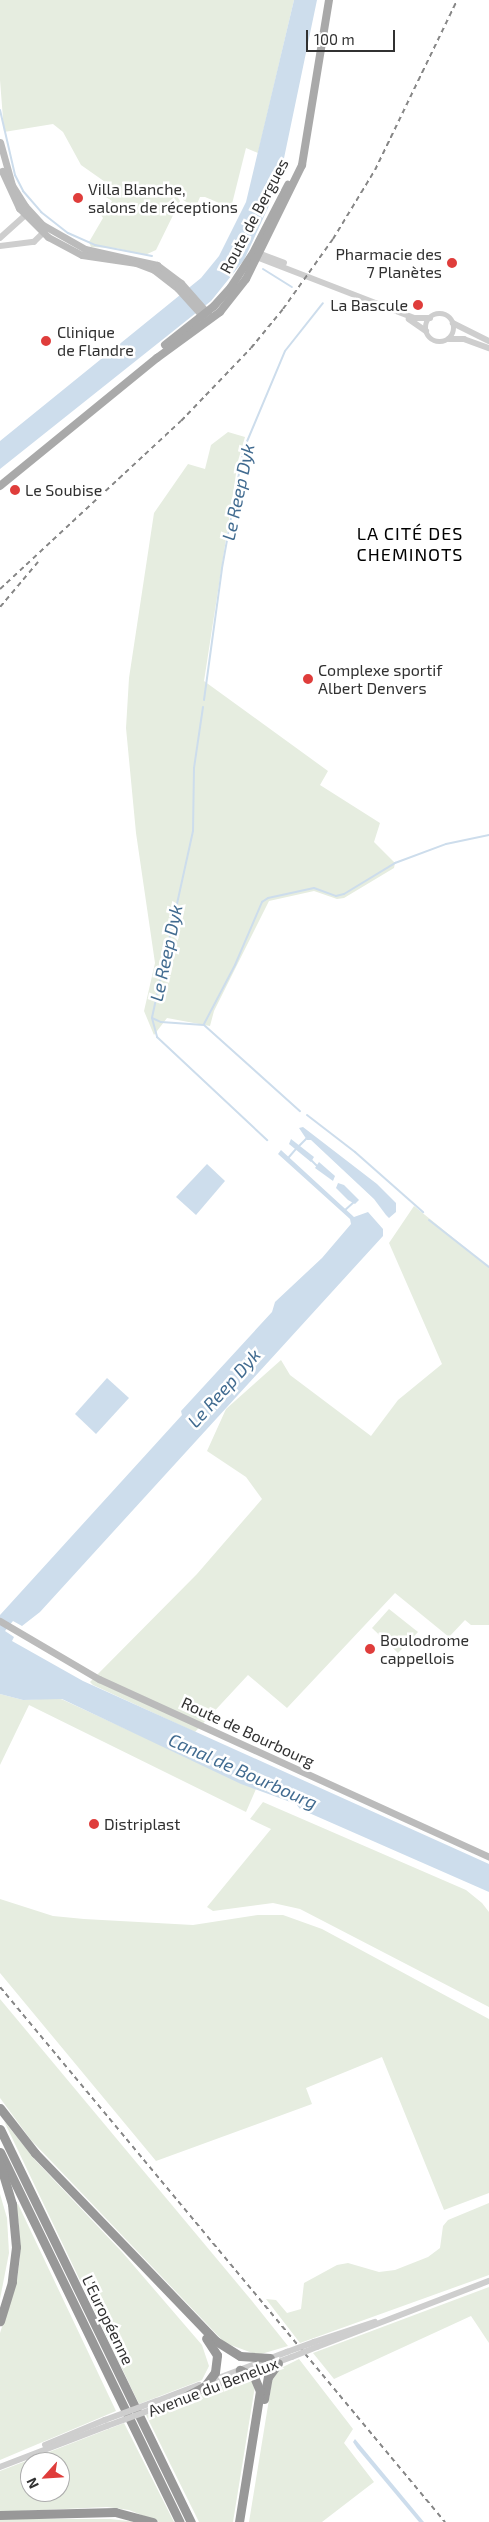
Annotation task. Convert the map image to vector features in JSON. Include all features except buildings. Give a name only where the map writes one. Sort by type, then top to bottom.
[{"type":"highway","points":[[0,2108],[35,2153],[222,2346],[244,2357],[274,2361],[268,2380],[243,2522]]},
{"type":"highway","name":"L'Européenne","points":[[0,2129],[191,2522]]},
{"type":"highway","name":"L'Européenne","points":[[0,2152],[180,2522]]},
{"type":"highway","points":[[0,2164],[13,2211],[16,2247],[11,2285],[0,2321]]},
{"type":"highway","points":[[116,2238],[213,2346],[217,2366],[209,2382],[181,2398]]},
{"type":"highway","points":[[239,2522],[260,2394],[258,2382],[250,2373],[240,2370]]},
{"type":"highway","points":[[0,2515],[114,2512],[153,2522]]},
{"type":"main road","name":"Route de Bergues","points":[[0,486],[157,358],[205,315],[236,293],[298,174],[307,138],[329,0]]},
{"type":"main road","points":[[0,142],[10,180],[27,214]]},
{"type":"main road","points":[[0,161],[7,185],[27,214],[45,231],[82,255],[146,266],[173,280],[205,315]]},
{"type":"main road","name":"Route de Bourbourg","points":[[0,1621],[105,1682],[489,1857]]},
{"type":"street","points":[[0,238],[27,214]]},
{"type":"street","points":[[0,246],[33,242],[45,231]]},
{"type":"street","points":[[256,254],[419,323],[435,341],[464,339],[489,348]]},
{"type":"street","points":[[385,307],[418,318],[430,318],[444,314],[453,323],[489,341]]},
{"type":"street","points":[[426,331],[430,318]]},
{"type":"street","points":[[449,339],[454,332],[453,323]]},
{"type":"street","name":"Avenue du Benelux","points":[[0,2463],[158,2404],[240,2370],[274,2361],[489,2281]]},
{"type":"street","name":"Avenue du Benelux","points":[[158,2404],[181,2398],[250,2373],[274,2361]]},
{"type":"street","name":"Avenue du Benelux","points":[[0,2467],[106,2423]]},
{"type":"shaded area","points":[[0,0],[294,0],[258,153],[246,148],[231,208],[205,197],[200,197],[197,204],[201,209],[195,207],[183,200],[185,190],[179,187],[175,193],[180,201],[156,250],[145,255],[116,248],[91,247],[89,242],[103,218],[99,212],[106,212],[112,201],[101,194],[108,184],[81,165],[63,132],[53,124],[4,132],[0,80]]},
{"type":"shaded area","points":[[228,432],[245,437],[238,461],[204,681],[328,771],[320,785],[380,823],[374,842],[395,863],[394,868],[344,898],[337,899],[314,891],[269,901],[214,1011],[210,1026],[167,1018],[154,1035],[144,1011],[155,963],[136,833],[126,728],[129,678],[154,513],[188,464],[205,469],[211,445]]},
{"type":"shaded area","points":[[414,1206],[489,1267],[489,1625],[471,1625],[465,1620],[449,1637],[395,1593],[287,1708],[248,1675],[195,1732],[93,1685],[90,1682],[197,1574],[262,1499],[246,1477],[207,1451],[226,1409],[281,1360],[290,1375],[371,1436],[398,1400],[442,1364],[389,1243]]},
{"type":"shaded area","points":[[389,1609],[418,1632],[398,1653],[372,1628]]},
{"type":"shaded area","points":[[0,1694],[23,1700],[59,1698],[256,1789],[246,1812],[29,1705],[0,1765]]},
{"type":"shaded area","points":[[263,1802],[466,1890],[482,1903],[489,1912],[489,2007],[300,1909],[273,1903],[213,1911],[207,1907],[271,1829],[250,1819]]},
{"type":"shaded area","points":[[0,1899],[53,1916],[84,1919],[193,1925],[258,1915],[283,1915],[322,1929],[489,2019],[489,2193],[444,2210],[382,2057],[306,2088],[312,2104],[156,2161],[0,1973]]},
{"type":"shaded area","points":[[0,1999],[288,2346],[258,2355],[225,2343],[31,2140],[0,2098]]},
{"type":"shaded area","points":[[4,2121],[36,2161],[122,2252],[202,2345],[209,2366],[202,2380],[139,2404]]},
{"type":"shaded area","points":[[0,2194],[7,2218],[9,2253],[0,2299]]},
{"type":"shaded area","points":[[489,2203],[489,2275],[300,2343],[266,2299],[276,2300],[287,2313],[301,2309],[304,2283],[337,2265],[348,2263],[379,2272],[395,2270],[428,2257],[440,2248],[443,2226],[448,2220]]},
{"type":"shaded area","points":[[18,2204],[116,2411],[0,2460],[0,2333],[17,2280],[20,2258],[19,2223],[14,2206]]},
{"type":"shaded area","points":[[489,2287],[489,2343],[471,2316],[334,2379],[313,2353]]},
{"type":"shaded area","points":[[299,2359],[353,2429],[344,2443],[374,2482],[322,2522],[249,2522],[272,2381],[279,2369]]},
{"type":"shaded area","points":[[250,2378],[255,2386],[233,2522],[199,2522],[146,2415]]},
{"type":"shaded area","points":[[124,2423],[174,2522],[159,2522],[129,2510],[107,2507],[0,2512],[0,2471],[20,2463],[20,2502],[70,2502],[70,2452],[49,2452]]},
{"type":"shaded area","points":[[0,2519],[110,2519],[137,2522],[0,2522]]},
{"type":"water","points":[[294,0],[317,0],[283,163],[273,197],[244,260],[211,301],[0,469],[0,441],[201,278],[219,256],[246,202]]},
{"type":"water","points":[[303,1127],[377,1184],[396,1203],[396,1212],[389,1218],[374,1199],[311,1140],[307,1140],[299,1128]]},
{"type":"water","points":[[291,1139],[314,1157],[311,1162],[289,1144]]},
{"type":"water","name":"Canal de Bourbourg","points":[[281,1150],[354,1217],[368,1212],[383,1229],[383,1236],[40,1612],[22,1626],[13,1621],[5,1631],[14,1637],[12,1641],[83,1681],[489,1864],[489,1892],[300,1809],[296,1804],[241,1784],[62,1699],[23,1700],[0,1694],[0,1615],[182,1415],[181,1411],[272,1312],[275,1302],[322,1258],[351,1224],[350,1219],[278,1154]]},
{"type":"water","points":[[319,1162],[335,1176],[333,1181],[315,1168]]},
{"type":"water","points":[[207,1164],[225,1181],[196,1215],[176,1197]]},
{"type":"water","points":[[338,1183],[344,1185],[359,1200],[355,1204],[336,1188]]},
{"type":"water","points":[[107,1378],[129,1398],[96,1434],[75,1414]]},
{"type":"water","points":[[355,2439],[424,2522],[419,2522],[357,2448],[353,2442]]},
{"type":"waterway","points":[[0,110],[15,175],[23,191],[41,212],[68,233],[95,245],[152,256]]},
{"type":"waterway","points":[[263,269],[292,287]]},
{"type":"waterway","name":"Le Reep Dyk","points":[[204,700],[222,568],[243,451],[285,351],[323,303]]},
{"type":"waterway","name":"Le Reep Dyk","points":[[203,707],[194,768],[193,831],[152,1018],[161,1022],[204,1025],[300,1111]]},
{"type":"waterway","points":[[204,1024],[235,965],[262,902],[268,898],[314,888],[336,896],[344,894],[395,863],[446,844],[489,835]]},
{"type":"waterway","name":"Le Reep Dyk","points":[[152,1018],[157,1037],[267,1140]]},
{"type":"waterway","name":"Le Reep Dyk","points":[[307,1115],[355,1152],[423,1212]]},
{"type":"waterway","points":[[299,1146],[308,1137]]},
{"type":"waterway","points":[[289,1157],[296,1149]]},
{"type":"waterway","points":[[310,1159],[317,1166]]},
{"type":"waterway","points":[[344,1211],[354,1202]]},
{"type":"waterway","name":"Le Reep Dyk","points":[[429,1220],[489,1267]]},
{"type":"railway","points":[[0,589],[181,421],[251,348],[283,309],[333,239],[375,170],[457,0]]},
{"type":"railway","points":[[0,607],[38,562]]},
{"type":"railway","points":[[0,1987],[445,2522]]},
{"type":"place","name":"Villa Blanche, salons de réceptions","points":[[78,198]]},
{"type":"place","name":"Pharmacie des 7 Planètes","points":[[452,263]]},
{"type":"place","name":"La Bascule","points":[[418,305]]},
{"type":"place","name":"Clinique de Flandre","points":[[46,341]]},
{"type":"place","name":"Le Soubise","points":[[15,490]]},
{"type":"place","name":"Complexe sportif Albert Denvers","points":[[308,679]]},
{"type":"place","name":"Boulodrome cappellois","points":[[370,1649]]},
{"type":"place","name":"Distriplast","points":[[94,1824]]},
{"type":"district","name":"LA CITÉ DES CHEMINOTS","points":[[410,544]]}]
